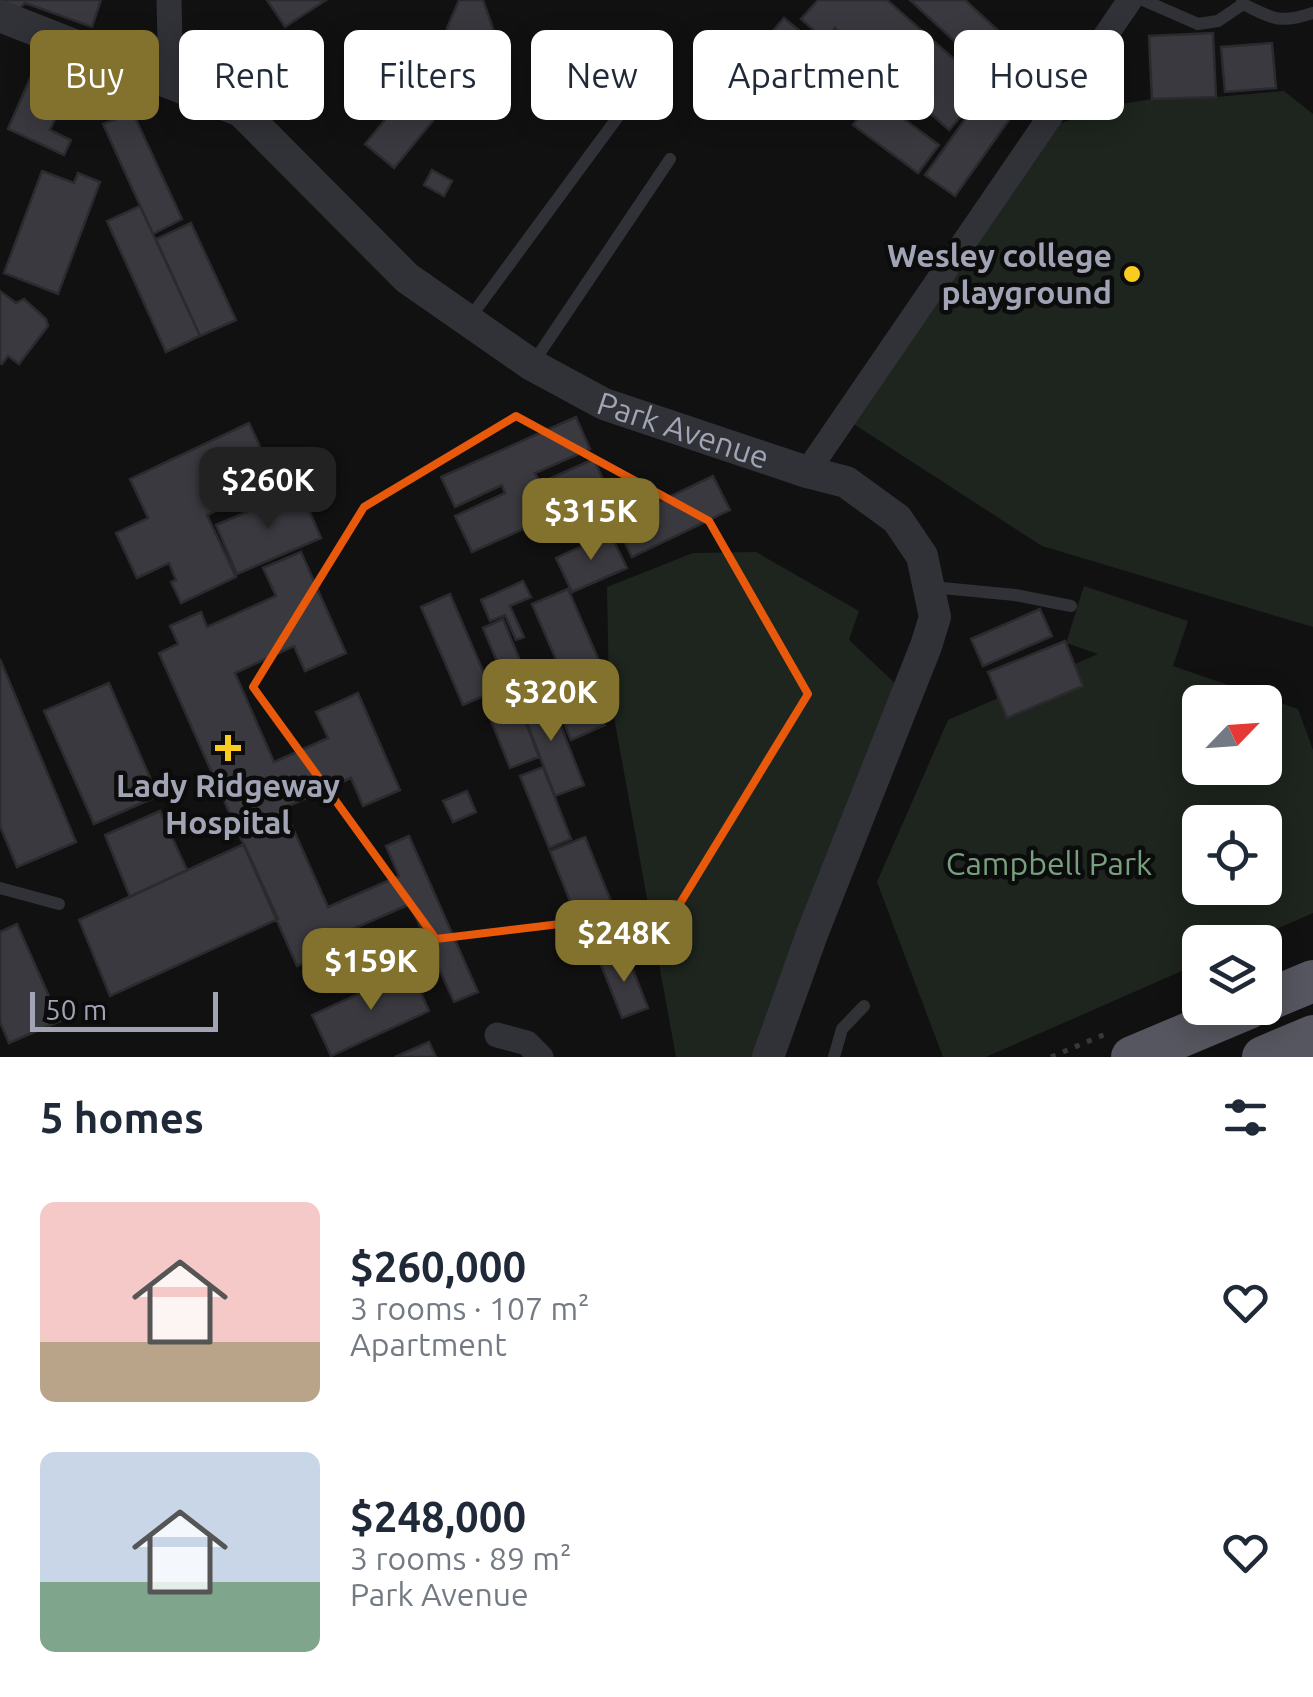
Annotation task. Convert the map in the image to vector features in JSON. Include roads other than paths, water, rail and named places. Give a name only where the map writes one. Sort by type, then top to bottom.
[{"type":"highway","points":[[1282,994],[1313,981]]},
{"type":"highway","points":[[1132,1057],[1209,1025]]},
{"type":"highway","points":[[1263,1057],[1313,1036]]},
{"type":"street","points":[[169,0],[171,84]]},
{"type":"street","points":[[807,472],[1130,0]]},
{"type":"street","name":"Park Avenue","points":[[0,16],[241,110],[407,278],[532,366],[604,404],[846,482],[898,519],[922,556],[936,617],[768,1057]]},
{"type":"street","points":[[496,1034],[527,1043],[541,1057]]},
{"type":"lane","points":[[1143,0],[1198,24],[1218,22],[1242,2],[1272,19],[1294,20],[1313,13]]},
{"type":"lane","points":[[468,322],[616,120]]},
{"type":"lane","points":[[532,366],[670,159]]},
{"type":"lane","points":[[930,586],[1016,595],[1071,606]]},
{"type":"lane","points":[[0,888],[59,904]]},
{"type":"lane","points":[[834,1057],[842,1029],[864,1006]]},
{"type":"place","name":"Wesley college playground","points":[[1132,274]]},
{"type":"place","name":"Lady Ridgeway Hospital","points":[[228,748]]},
{"type":"park label","name":"Campbell Park","points":[[1049,864]]}]
